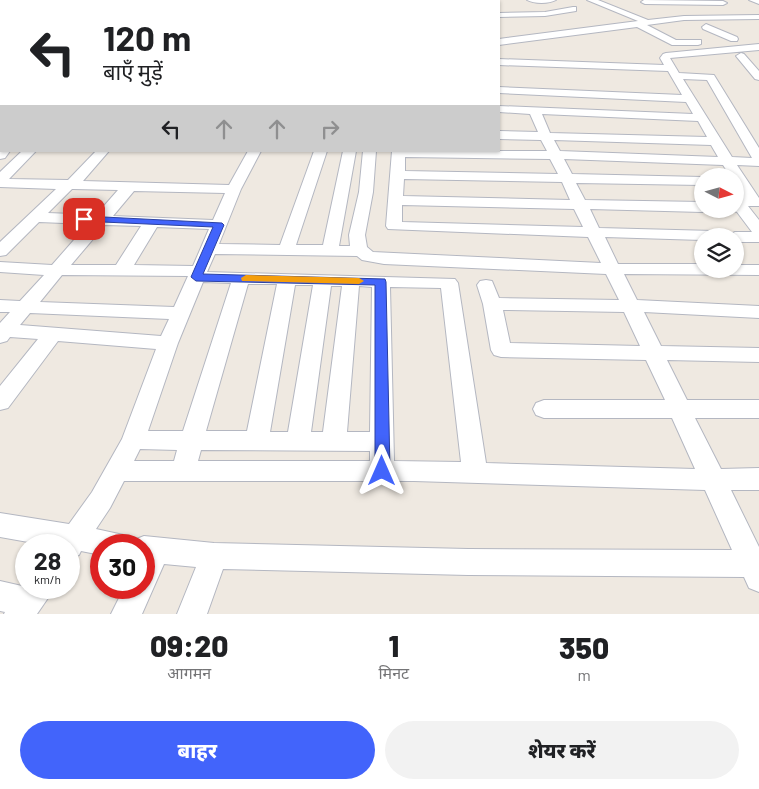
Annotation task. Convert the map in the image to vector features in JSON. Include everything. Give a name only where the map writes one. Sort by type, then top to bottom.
[{"type":"street","points":[[531,0],[552,0],[583,9]]},
{"type":"street","points":[[647,1],[722,1],[730,6],[700,7],[728,18]]},
{"type":"street","points":[[647,1],[695,18]]},
{"type":"street","points":[[751,3],[759,4]]},
{"type":"street","points":[[500,14],[544,14],[607,6],[648,22],[689,43]]},
{"type":"street","points":[[739,10],[758,17]]},
{"type":"street","points":[[500,42],[648,22],[695,18],[758,17]]},
{"type":"street","points":[[598,20],[631,34]]},
{"type":"street","points":[[638,24],[679,44]]},
{"type":"street","points":[[706,27],[738,38],[662,47],[689,99],[726,160],[759,231]]},
{"type":"street","points":[[587,30],[605,40]]},
{"type":"street","points":[[669,61],[759,47]]},
{"type":"street","points":[[744,59],[759,54]]},
{"type":"street","points":[[556,57],[669,61],[744,59],[759,61]]},
{"type":"street","points":[[500,62],[556,57],[610,58]]},
{"type":"street","points":[[744,59],[759,77]]},
{"type":"street","points":[[669,61],[710,77],[759,161]]},
{"type":"street","points":[[500,90],[689,99]]},
{"type":"street","points":[[500,101],[699,114]]},
{"type":"street","points":[[500,109],[539,122],[605,122]]},
{"type":"street","points":[[500,135],[539,122],[699,114]]},
{"type":"street","points":[[500,118],[714,141]]},
{"type":"street","points":[[155,550],[214,556],[757,569],[712,480],[631,306],[539,122]]},
{"type":"street","points":[[0,182],[29,152]]},
{"type":"street","points":[[0,251],[102,152]]},
{"type":"street","points":[[78,534],[101,500],[133,440],[168,343],[234,189],[254,152]]},
{"type":"street","points":[[286,250],[321,152]]},
{"type":"street","points":[[330,251],[350,152]]},
{"type":"street","points":[[370,152],[366,192],[356,235],[359,249],[368,256],[384,259],[612,269],[759,270]]},
{"type":"street","points":[[694,236],[394,226],[394,200],[399,175],[398,152],[759,161]]},
{"type":"street","points":[[399,175],[694,181]]},
{"type":"street","points":[[0,182],[16,184],[234,189]]},
{"type":"street","points":[[0,197],[16,184]]},
{"type":"street","points":[[2,333],[130,186]]},
{"type":"street","points":[[394,200],[694,207]]},
{"type":"street","points":[[35,217],[219,225]]},
{"type":"street","points":[[122,270],[152,222]]},
{"type":"street","points":[[744,237],[759,238]]},
{"type":"street","points":[[208,249],[362,251]]},
{"type":"street","points":[[0,267],[56,270],[122,270],[241,278],[449,283],[476,473]]},
{"type":"street","points":[[183,470],[241,278]]},
{"type":"street","points":[[257,441],[287,279]]},
{"type":"street","points":[[298,442],[323,280]]},
{"type":"street","points":[[334,442],[351,281]]},
{"type":"street","points":[[381,282],[382,471]]},
{"type":"street","points":[[759,312],[631,306],[489,295],[501,350],[759,355]]},
{"type":"street","points":[[0,306],[181,313]]},
{"type":"street","points":[[2,333],[53,334],[168,343]]},
{"type":"street","points":[[0,402],[53,334]]},
{"type":"street","points":[[544,409],[759,409]]},
{"type":"street","points":[[133,440],[382,442]]},
{"type":"street","points":[[118,471],[382,471],[712,480],[759,479]]},
{"type":"street","points":[[0,525],[38,534]]},
{"type":"street","points":[[192,614],[214,556]]},
{"type":"street","points":[[126,614],[133,599]]},
{"type":"slow traffic","points":[[246,278],[359,281]]},
{"type":"route","points":[[84,219],[219,225],[196,277],[381,282],[382,471]]}]
